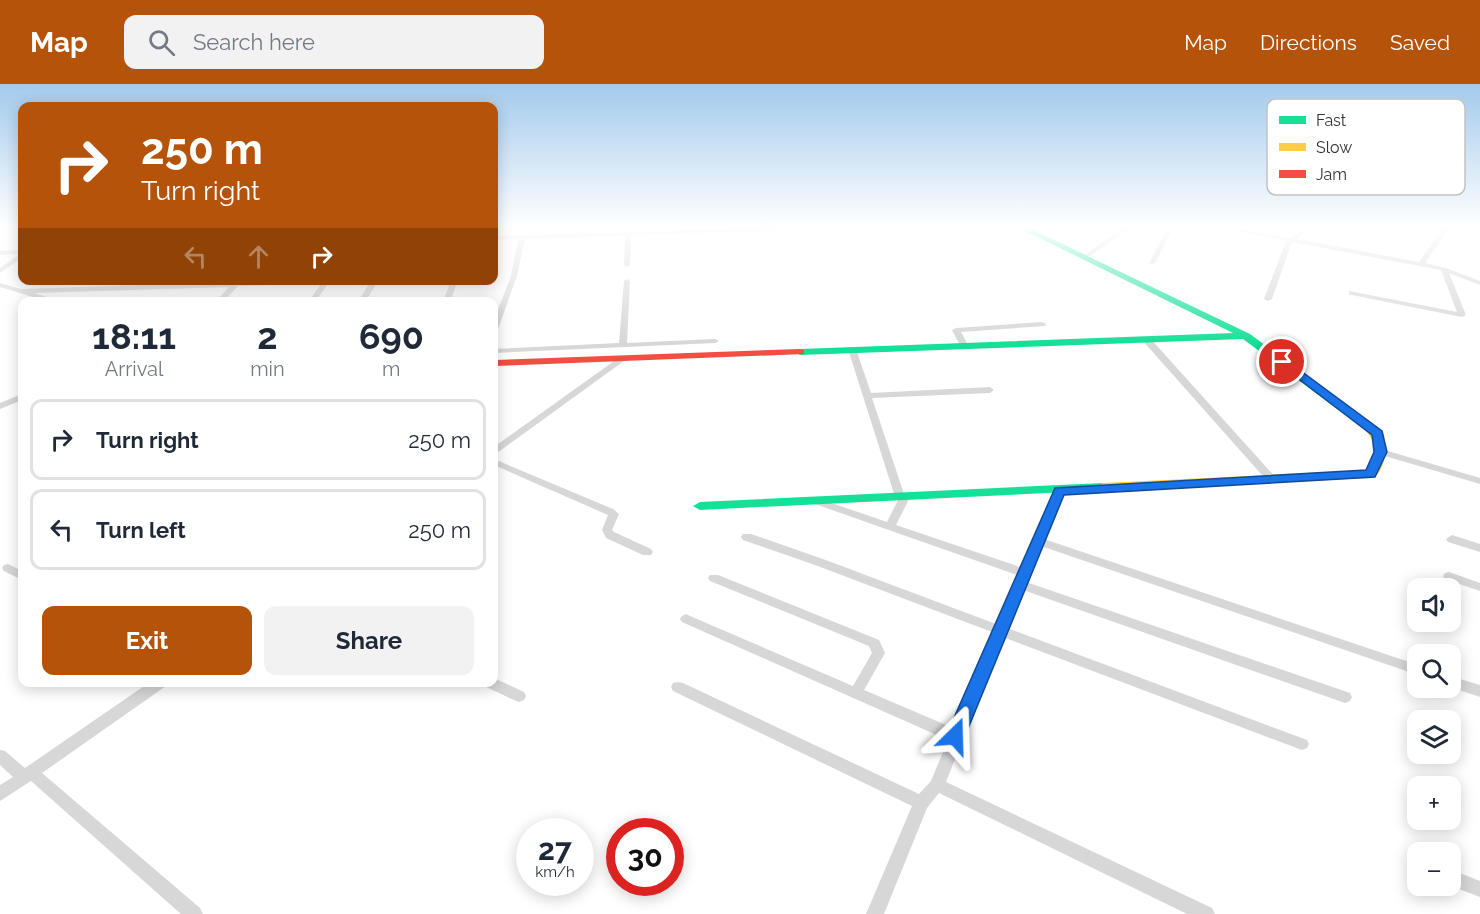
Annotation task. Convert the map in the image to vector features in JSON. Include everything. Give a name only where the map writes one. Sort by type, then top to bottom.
[{"type":"street","points":[[498,318],[516,266]]},
{"type":"street","points":[[700,506],[1273,481],[1371,474],[1380,452],[1380,439],[1373,429],[1246,336],[1100,266]]},
{"type":"street","points":[[1268,299],[1281,266]]},
{"type":"street","points":[[1429,266],[1444,269],[1480,284]]},
{"type":"street","points":[[1352,292],[1462,315],[1444,269]]},
{"type":"street","points":[[498,448],[624,351],[627,281]]},
{"type":"street","points":[[0,285],[41,297]]},
{"type":"street","points":[[19,291],[170,285]]},
{"type":"street","points":[[223,297],[235,285]]},
{"type":"street","points":[[964,345],[956,330],[1042,324]]},
{"type":"street","points":[[498,351],[852,349],[1246,336]]},
{"type":"street","points":[[1146,339],[1273,481]]},
{"type":"street","points":[[498,363],[715,341]]},
{"type":"street","points":[[852,349],[902,497],[890,527]]},
{"type":"street","points":[[868,396],[990,390]]},
{"type":"street","points":[[0,406],[18,399]]},
{"type":"street","points":[[1380,452],[1480,481]]},
{"type":"street","points":[[498,464],[609,510],[614,514],[607,530],[610,535],[646,552]]},
{"type":"street","points":[[875,914],[921,803],[937,785],[955,736],[1059,491]]},
{"type":"street","points":[[816,501],[1345,697]]},
{"type":"street","points":[[747,537],[1302,744]]},
{"type":"street","points":[[1452,539],[1480,548]]},
{"type":"street","points":[[1039,541],[1407,666]]},
{"type":"street","points":[[8,568],[18,574]]},
{"type":"street","points":[[1449,576],[1480,587]]},
{"type":"street","points":[[714,578],[874,643],[879,653],[857,692]]},
{"type":"street","points":[[686,619],[955,736]]},
{"type":"street","points":[[1461,685],[1480,691]]},
{"type":"street","points":[[498,686],[519,696]]},
{"type":"street","points":[[0,794],[154,687]]},
{"type":"street","points":[[678,687],[921,803]]},
{"type":"street","points":[[0,756],[28,775],[194,914]]},
{"type":"street","points":[[937,785],[1206,914]]},
{"type":"street","points":[[1461,881],[1480,889]]},
{"type":"traffic: fast","points":[[1101,266],[1246,336],[1368,426]]},
{"type":"traffic: fast","points":[[800,352],[1243,336]]},
{"type":"traffic: fast","points":[[700,506],[1103,487]]},
{"type":"traffic: slow","points":[[1103,487],[1371,474],[1381,452],[1378,434],[1368,426]]},
{"type":"traffic: jam","points":[[498,363],[800,352]]},
{"type":"route","points":[[955,736],[1059,491],[1371,474],[1380,452],[1378,434],[1282,362]]}]
